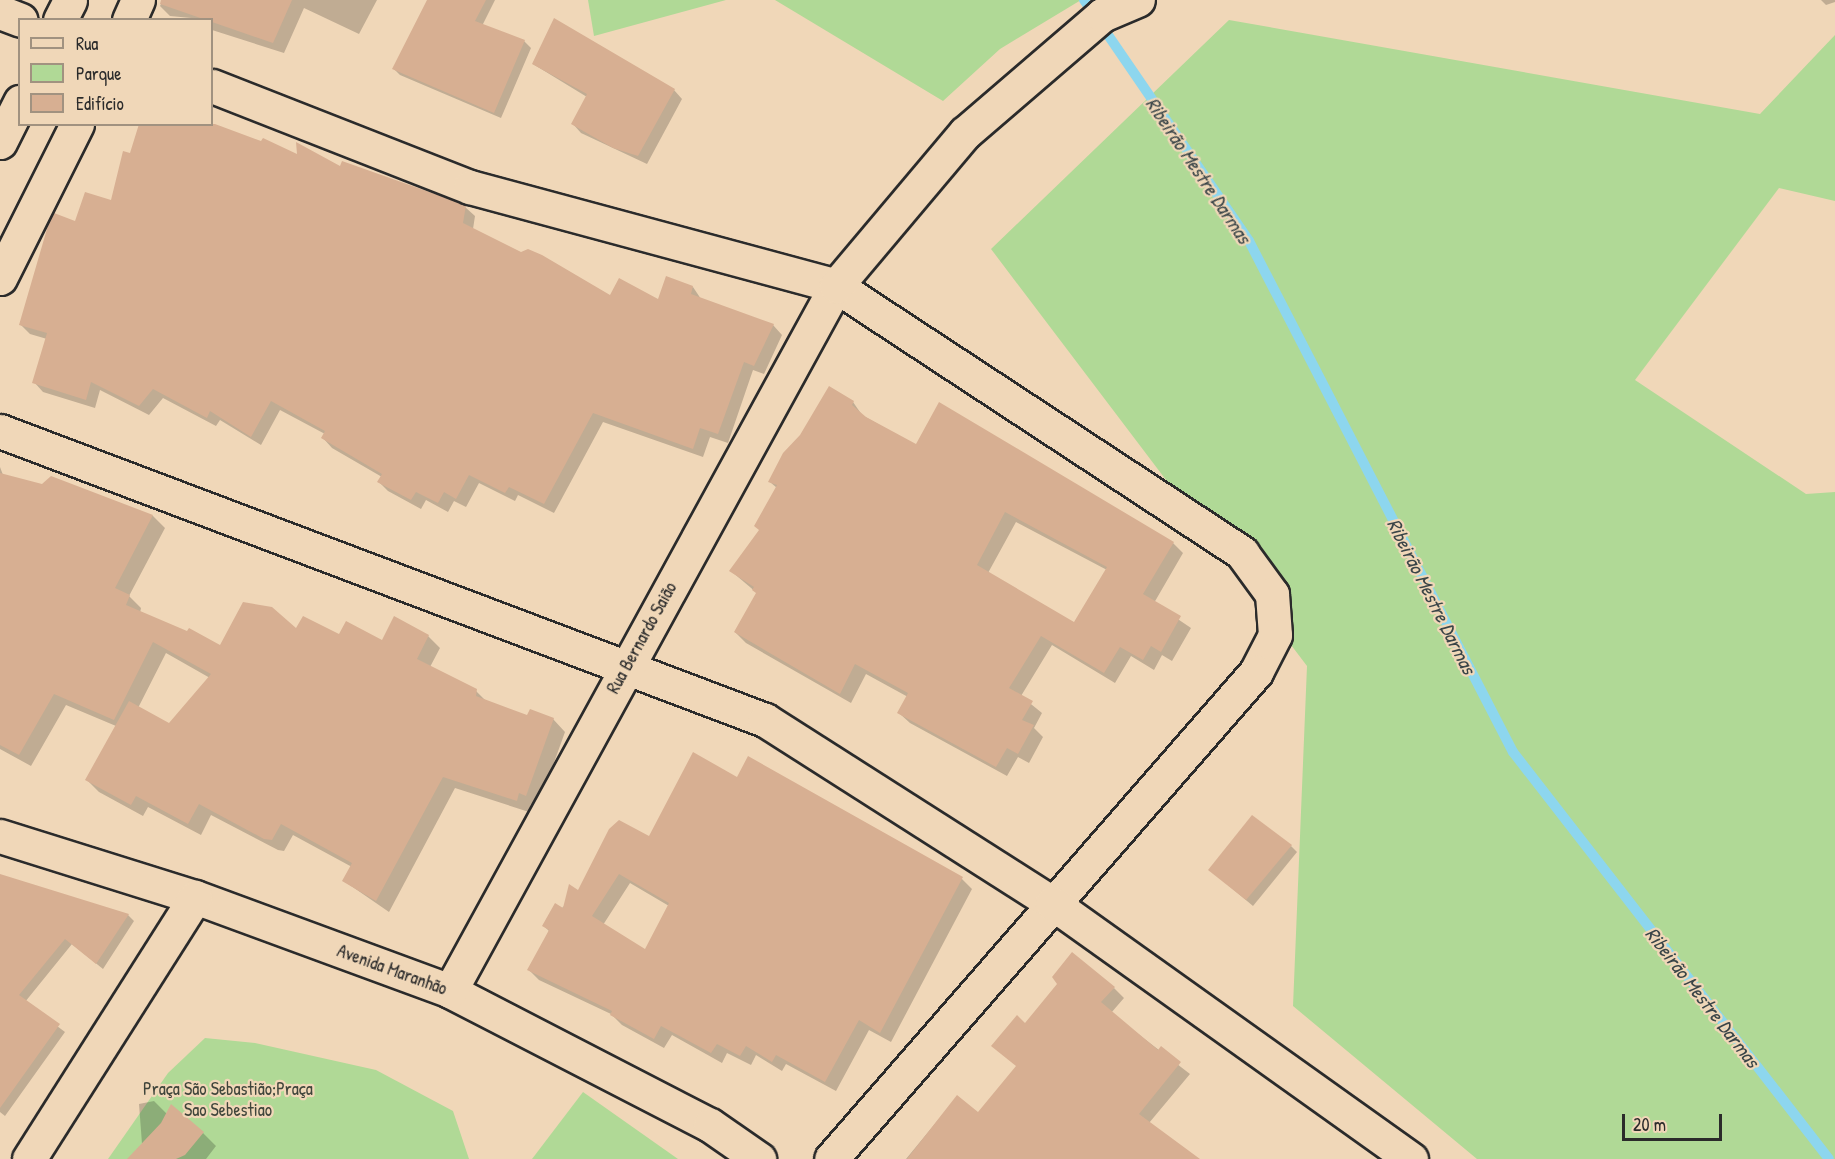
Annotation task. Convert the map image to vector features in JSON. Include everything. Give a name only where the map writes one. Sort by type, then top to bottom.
[{"type":"street","points":[[61,18],[70,0]]},
{"type":"street","points":[[130,18],[138,0]]},
{"type":"street","name":"Rua Bernardo Saião","points":[[450,991],[836,286],[965,133],[1102,15],[1137,0]]},
{"type":"street","points":[[0,12],[18,19]]},
{"type":"street","points":[[213,86],[470,187],[836,286],[1242,554],[1272,594],[1275,635],[1257,672],[1052,903],[831,1159]]},
{"type":"street","points":[[0,142],[18,106]]},
{"type":"street","points":[[0,278],[76,126]]},
{"type":"street","points":[[0,431],[765,720],[1052,903],[1411,1159]]},
{"type":"street","name":"Avenida Maranhão","points":[[0,836],[195,897],[450,991],[710,1125],[759,1159]]},
{"type":"street","points":[[29,1159],[195,897]]},
{"type":"green space","points":[[588,0],[726,0],[594,36]]},
{"type":"green space","points":[[775,0],[1081,0],[1000,49],[943,101]]},
{"type":"green space","points":[[1229,20],[1760,114],[1835,35],[1835,201],[1779,188],[1635,380],[1806,494],[1835,492],[1835,1159],[1477,1159],[1293,1006],[1307,666],[991,249]]},
{"type":"green space","name":"Praça São Sebastião;Praça Sao Sebestiao","points":[[205,1038],[255,1043],[376,1070],[453,1111],[469,1159],[108,1159],[168,1073]]},
{"type":"green space","points":[[583,1092],[678,1159],[532,1159]]},
{"type":"building","points":[[161,0],[292,0],[273,43],[213,22],[213,18],[201,18],[160,4]]},
{"type":"building","points":[[427,0],[486,0],[475,21],[525,40],[494,113],[392,69]]},
{"type":"building","points":[[554,18],[675,89],[638,156],[613,148],[571,124],[587,94],[532,64]]},
{"type":"building","points":[[215,124],[261,141],[263,138],[297,154],[296,142],[340,166],[342,161],[466,205],[463,223],[521,252],[528,249],[542,255],[610,295],[619,278],[658,299],[666,276],[693,286],[691,294],[774,324],[754,366],[744,362],[718,434],[700,428],[693,449],[593,413],[544,504],[509,487],[505,493],[469,475],[456,499],[444,492],[438,503],[416,492],[411,500],[377,482],[382,474],[321,438],[325,431],[271,401],[251,437],[210,411],[207,418],[153,389],[139,406],[91,382],[86,400],[32,383],[47,333],[19,325],[49,222],[54,213],[75,221],[85,192],[111,200],[123,151],[130,153],[138,126],[213,126]]},
{"type":"building","points":[[829,386],[854,401],[852,405],[866,417],[916,444],[939,402],[1174,542],[1143,594],[1181,616],[1161,652],[1151,646],[1143,660],[1120,647],[1104,673],[1041,636],[1009,688],[1033,701],[1022,720],[1034,725],[1018,754],[1007,748],[996,767],[897,713],[908,693],[855,664],[840,694],[734,632],[756,593],[752,590],[754,587],[729,571],[759,530],[754,526],[777,485],[768,482],[783,453],[800,435]],"holes":[[[1005,512],[1107,567],[1074,622],[977,565]]]},
{"type":"building","points":[[0,473],[42,484],[51,476],[153,515],[115,588],[130,595],[126,605],[187,631],[189,628],[220,645],[243,602],[272,607],[296,628],[303,616],[339,634],[346,621],[382,640],[394,616],[429,635],[417,659],[477,689],[476,696],[527,715],[530,709],[554,718],[526,796],[519,793],[517,801],[443,777],[376,901],[342,881],[352,863],[281,824],[272,840],[264,839],[199,804],[188,824],[136,796],[131,805],[85,780],[129,701],[169,723],[211,674],[153,642],[114,720],[54,694],[19,755],[0,745]]},
{"type":"building","points":[[693,752],[737,777],[748,756],[963,877],[880,1033],[859,1020],[825,1082],[776,1055],[772,1062],[746,1046],[740,1056],[717,1044],[711,1053],[661,1026],[654,1039],[610,1015],[612,1011],[527,970],[549,930],[542,926],[555,903],[563,908],[569,884],[578,890],[609,829],[619,820],[649,836]],"holes":[[[619,874],[669,903],[645,949],[592,916]]]},
{"type":"building","points":[[1252,815],[1292,845],[1246,900],[1208,870]]},
{"type":"building","points":[[0,874],[129,914],[96,964],[65,939],[19,995],[60,1024],[0,1108]]},
{"type":"building","points":[[1072,952],[1115,987],[1101,1002],[1158,1050],[1161,1046],[1181,1062],[1139,1114],[1200,1159],[907,1159],[957,1095],[978,1112],[1016,1066],[991,1046],[1017,1015],[1025,1023],[1057,984],[1052,977]]},
{"type":"building","points":[[171,1104],[204,1132],[185,1155],[176,1159],[127,1159],[161,1123]]},
{"type":"waterway","name":"Ribeirão Mestre Darmas","points":[[1084,0],[1249,241],[1513,752],[1829,1159]]}]
